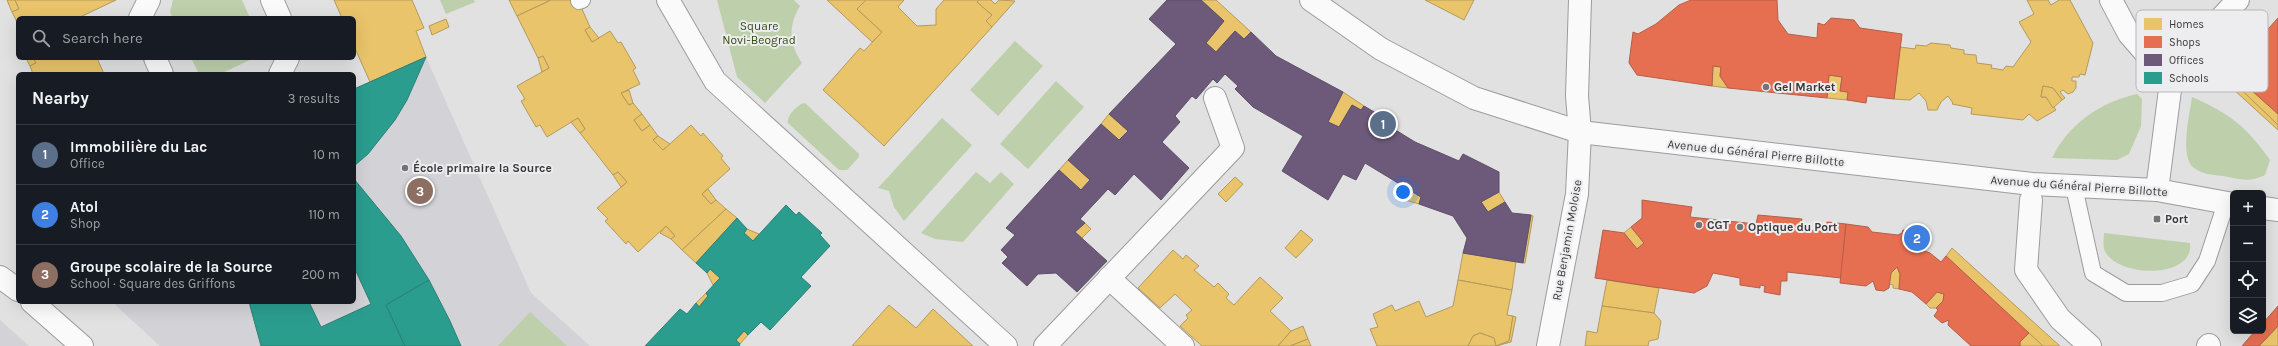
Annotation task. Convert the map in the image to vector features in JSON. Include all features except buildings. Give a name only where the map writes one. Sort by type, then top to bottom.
[{"type":"street","points":[[141,16],[149,0]]},
{"type":"street","points":[[272,0],[279,16]]},
{"type":"street","points":[[668,0],[715,81],[1006,346]]},
{"type":"street","name":"Avenue du Général Pierre Billotte","points":[[1311,0],[1381,49],[1474,98],[1580,132],[2025,183],[2074,187],[2157,190],[2230,203]]},
{"type":"street","name":"Rue Benjamin Moloise","points":[[1548,346],[1577,194],[1580,132],[1577,96],[1580,0]]},
{"type":"street","points":[[2111,0],[2129,34],[2136,43]]},
{"type":"street","points":[[2229,10],[2238,0]]},
{"type":"street","points":[[156,60],[161,72]]},
{"type":"street","points":[[281,72],[287,60]]},
{"type":"street","points":[[2157,190],[2170,92]]},
{"type":"street","points":[[1045,346],[1233,148],[1215,98]]},
{"type":"street","points":[[2031,200],[2026,270],[2060,319],[2090,346]]},
{"type":"street","points":[[2266,208],[2278,210]]},
{"type":"street","points":[[0,277],[16,289]]},
{"type":"street","points":[[1109,278],[1183,346]]},
{"type":"street","points":[[34,304],[82,346]]},
{"type":"lane","points":[[2074,187],[2093,273],[2126,293],[2162,293],[2192,284],[2207,260],[2230,203]]},
{"type":"shaded area","points":[[426,57],[531,293],[590,346],[160,346],[114,304],[356,304],[356,88]]},
{"type":"shaded area","points":[[0,320],[29,346],[0,346]]},
{"type":"green space","points":[[173,0],[242,0],[249,16],[172,16],[170,12]]},
{"type":"green space","points":[[440,0],[474,0],[475,2],[446,14]]},
{"type":"green space","name":"Square Novi-Beograd","points":[[717,0],[794,0],[800,6],[793,21],[792,42],[802,63],[765,103],[737,77]]},
{"type":"green space","points":[[1015,41],[1043,66],[998,116],[970,90]]},
{"type":"green space","points":[[192,60],[250,60],[224,72],[198,72]]},
{"type":"green space","points":[[1056,81],[1084,107],[1028,169],[1000,144]]},
{"type":"green space","points":[[2137,94],[2142,99],[2141,126],[2129,154],[2117,160],[2052,158],[2067,135],[2087,116],[2111,103]]},
{"type":"green space","points":[[2192,97],[2227,115],[2253,138],[2270,160],[2265,175],[2254,179],[2244,180],[2208,174],[2200,172],[2194,168],[2187,155],[2186,145]]},
{"type":"green space","points":[[805,103],[859,154],[859,157],[847,170],[839,170],[788,123],[789,117],[793,111]]},
{"type":"green space","points":[[942,118],[972,145],[904,221],[894,207],[889,191],[878,188]]},
{"type":"green space","points":[[976,172],[990,183],[1001,172],[1014,184],[963,242],[935,239],[921,233]]},
{"type":"green space","points":[[2104,233],[2190,243],[2188,255],[2180,264],[2168,269],[2153,271],[2137,270],[2122,266],[2111,259],[2104,249]]},
{"type":"green space","points":[[530,312],[567,346],[498,346]]},
{"type":"place","name":"Gel Market","points":[[1766,87]]},
{"type":"place","name":"Immobilière du Lac","points":[[1383,124]]},
{"type":"place","name":"École primaire la Source","points":[[405,168]]},
{"type":"place","name":"Groupe scolaire de la Source","points":[[420,191]]},
{"type":"place","name":"Port","points":[[2157,219]]},
{"type":"place","name":"CGT","points":[[1699,225]]},
{"type":"place","name":"Optique du Port","points":[[1740,227]]},
{"type":"place","name":"Atol","points":[[1917,238]]}]
